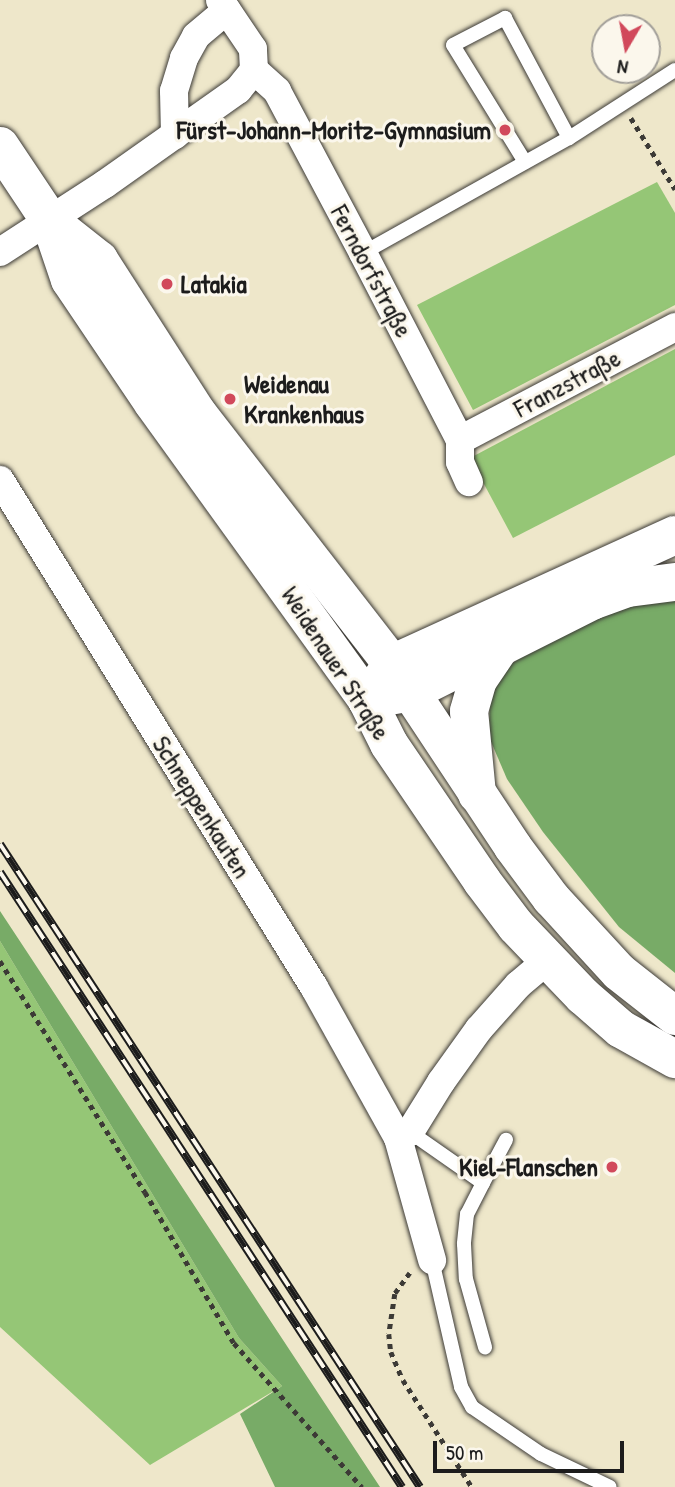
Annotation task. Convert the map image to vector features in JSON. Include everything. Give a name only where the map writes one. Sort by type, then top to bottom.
[{"type":"main road","name":"Weidenauer Straße","points":[[0,146],[50,221],[70,280],[153,403],[367,701],[389,744],[482,881],[547,961],[621,1029],[675,1059]]},
{"type":"main road","name":"Weidenauer Straße","points":[[50,221],[99,260],[198,414],[401,678],[477,794],[551,898],[591,945],[649,998],[675,1016]]},
{"type":"main road","points":[[367,701],[401,678],[675,535]]},
{"type":"main road","points":[[401,678],[501,646],[592,601],[628,588],[675,582]]},
{"type":"main road","points":[[477,794],[469,711],[478,680],[501,646]]},
{"type":"street","points":[[0,252],[50,221],[175,135],[238,90],[254,70],[253,49],[223,5],[196,36],[184,58],[174,91],[175,135]]},
{"type":"street","name":"Ferndorfstraße","points":[[254,70],[277,91],[363,253],[460,440],[460,462],[469,482]]},
{"type":"street","name":"Franzstraße","points":[[460,440],[675,327]]},
{"type":"street","name":"Schneppenkauten","points":[[0,480],[404,1135],[432,1260]]},
{"type":"street","points":[[404,1135],[479,1029],[518,985],[547,961]]},
{"type":"lane","points":[[525,162],[453,45],[505,18],[569,138]]},
{"type":"lane","points":[[363,253],[569,138],[675,70]]},
{"type":"lane","points":[[404,1135],[483,1183]]},
{"type":"lane","points":[[485,1346],[466,1279],[464,1244],[467,1214],[506,1140]]},
{"type":"lane","points":[[432,1260],[461,1387],[472,1407],[541,1454],[610,1487]]},
{"type":"path","points":[[622,103],[675,189]]},
{"type":"path","points":[[0,961],[145,1192],[234,1343],[362,1487]]},
{"type":"path","points":[[432,1260],[408,1275],[395,1294],[389,1334],[395,1366],[472,1487]]},
{"type":"green space","points":[[657,182],[675,213],[675,305],[473,410],[417,305]]},
{"type":"green space","points":[[675,349],[675,455],[513,538],[470,458]]},
{"type":"green space","points":[[675,598],[675,973],[619,927],[543,832],[507,779],[489,737],[490,697],[500,671],[564,630],[618,607]]},
{"type":"green space","points":[[0,911],[380,1487],[275,1487],[240,1414],[282,1386],[239,1338],[0,941]]},
{"type":"green space","points":[[0,941],[239,1338],[282,1386],[150,1465],[0,1327]]},
{"type":"railway","points":[[0,844],[420,1487]]},
{"type":"railway","points":[[0,872],[402,1487]]},
{"type":"place","name":"Fürst-Johann-Moritz-Gymnasium","points":[[505,130]]},
{"type":"place","name":"Latakia","points":[[167,284]]},
{"type":"place","name":"Weidenau Krankenhaus","points":[[230,399]]},
{"type":"place","name":"Kiel-Flanschen","points":[[612,1167]]}]
